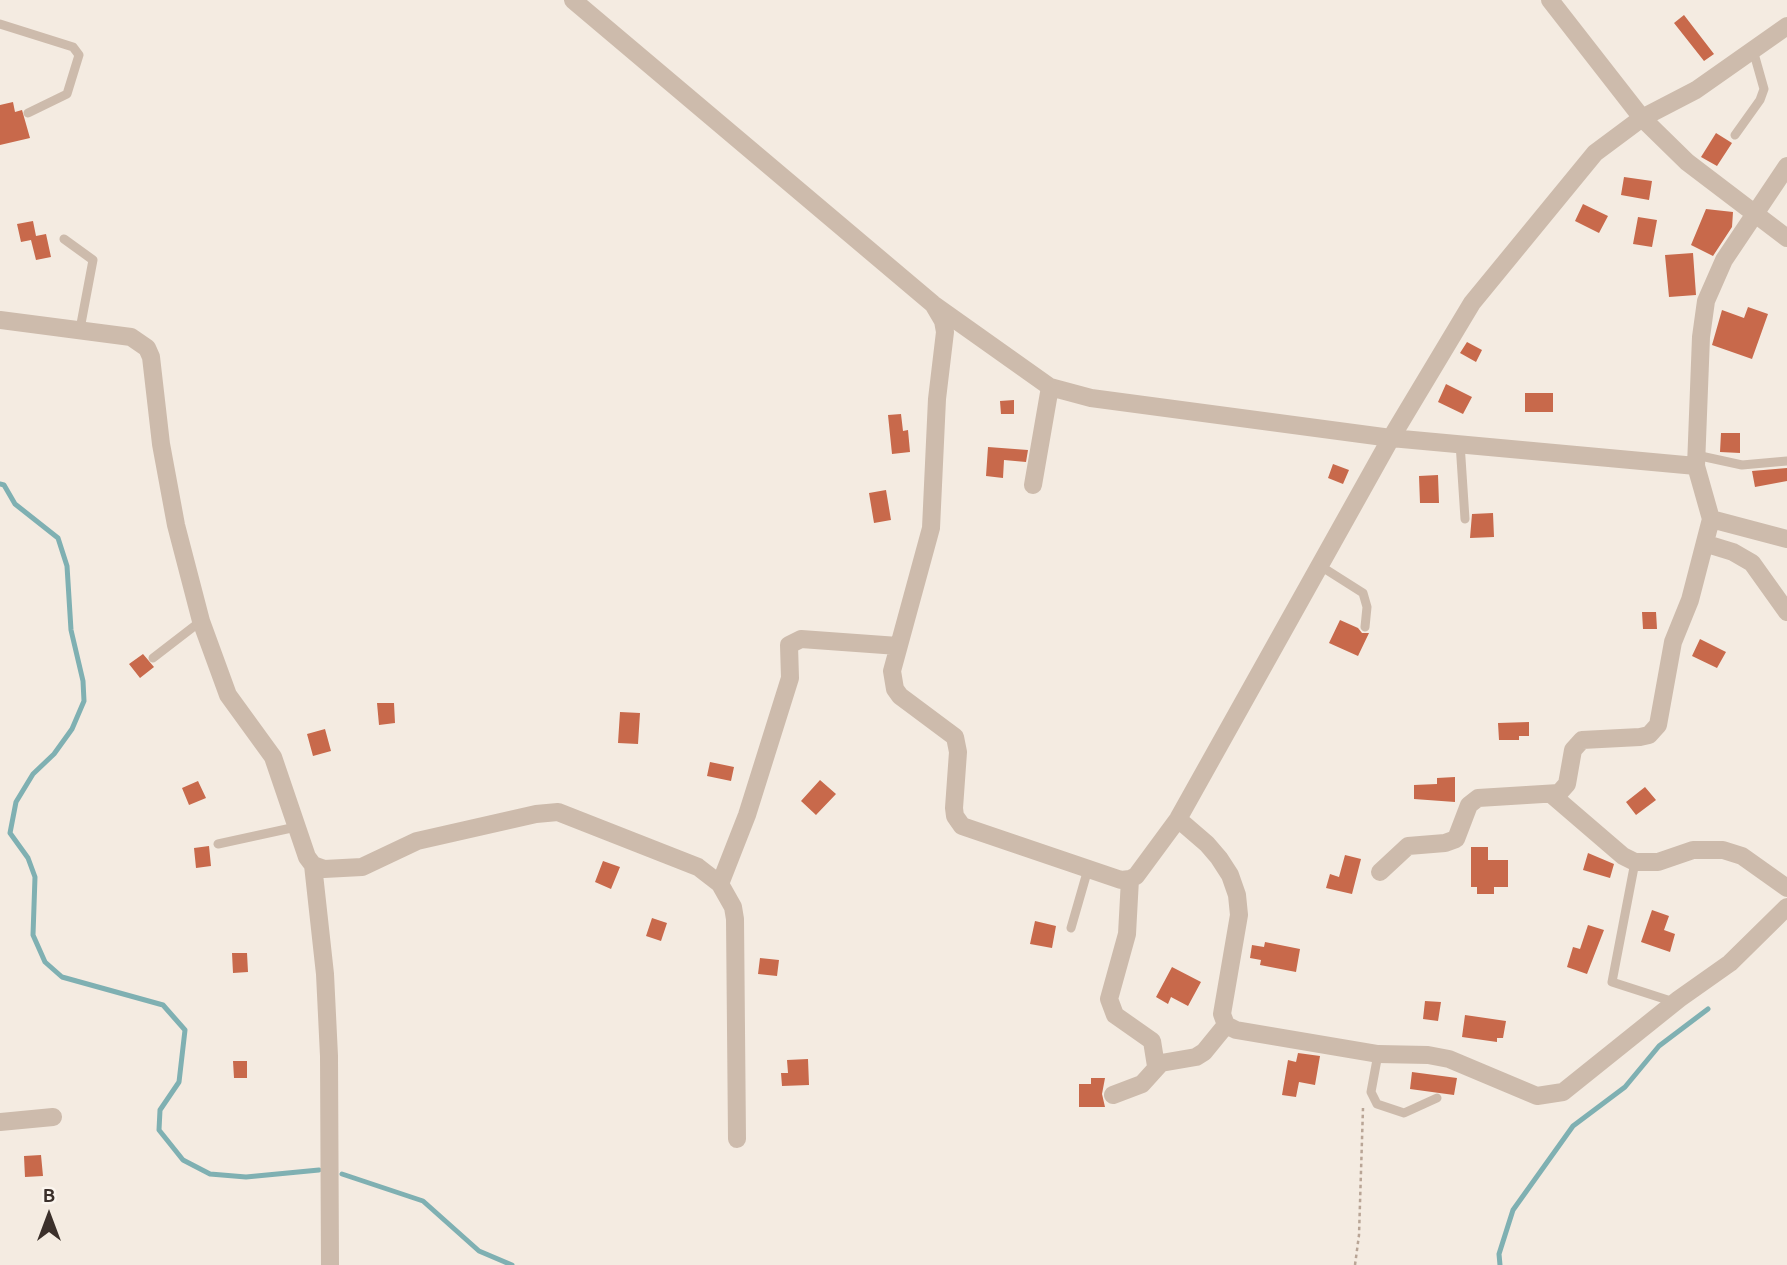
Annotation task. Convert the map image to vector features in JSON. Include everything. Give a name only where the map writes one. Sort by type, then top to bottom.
[{"type":"street","points":[[573,0],[933,304],[1050,387],[1091,398],[1391,438],[1696,461]]},
{"type":"street","points":[[1550,0],[1642,118],[1686,162],[1758,213],[1787,238]]},
{"type":"street","points":[[1156,1066],[1152,1041],[1115,1014],[1109,999],[1127,934],[1130,879],[1178,820],[1322,567],[1391,438],[1472,303],[1595,153],[1642,118],[1696,90],[1787,26]]},
{"type":"street","points":[[1380,872],[1408,846],[1456,839],[1469,805],[1478,798],[1552,795],[1564,789],[1573,750],[1582,740],[1640,737],[1649,735],[1658,725],[1673,642],[1690,600],[1707,544],[1711,519],[1696,461],[1701,337],[1706,301],[1724,260],[1787,166]]},
{"type":"street","points":[[933,304],[943,321],[945,332],[937,399],[931,528],[892,671],[895,689],[900,696],[955,737],[958,752],[954,808],[958,822],[1121,880],[1130,879]]},
{"type":"street","points":[[0,320],[131,337],[146,348],[151,357],[171,499],[201,621],[228,695],[273,757],[296,827],[313,865],[325,974],[329,1056],[330,1265]]},
{"type":"street","points":[[1033,485],[1050,387]]},
{"type":"street","points":[[1711,519],[1787,539]]},
{"type":"street","points":[[1707,544],[1733,552],[1752,563],[1787,612]]},
{"type":"street","points":[[720,884],[747,815],[790,678],[789,645],[801,639],[898,646]]},
{"type":"street","points":[[1552,795],[1623,856],[1635,862],[1658,862],[1693,850],[1723,850],[1742,856],[1787,888]]},
{"type":"street","points":[[313,865],[324,869],[362,867],[417,841],[536,814],[558,812],[698,867],[720,884],[733,907],[735,919],[737,1139]]},
{"type":"street","points":[[1178,820],[1213,851],[1230,874],[1237,895],[1239,915],[1222,1014],[1226,1025],[1236,1030],[1378,1054],[1428,1055],[1448,1059],[1537,1096],[1563,1092],[1674,1002],[1740,954],[1787,907]]},
{"type":"street","points":[[1113,1095],[1142,1084],[1156,1066],[1196,1057],[1211,1045],[1226,1025]]},
{"type":"street","points":[[0,1122],[53,1117]]},
{"type":"lane","points":[[0,24],[73,47],[79,55],[67,94],[29,113]]},
{"type":"lane","points":[[1735,135],[1760,100],[1764,89],[1753,50]]},
{"type":"lane","points":[[64,239],[93,260],[80,329]]},
{"type":"lane","points":[[1460,443],[1465,519]]},
{"type":"lane","points":[[1696,461],[1742,465],[1787,461]]},
{"type":"lane","points":[[1322,567],[1363,593],[1367,607],[1366,627]]},
{"type":"lane","points":[[153,658],[201,621]]},
{"type":"lane","points":[[218,844],[296,827]]},
{"type":"lane","points":[[1635,862],[1612,982],[1674,1002]]},
{"type":"lane","points":[[1071,928],[1088,869]]},
{"type":"lane","points":[[1378,1054],[1371,1084],[1374,1101],[1400,1113],[1412,1111],[1437,1098]]},
{"type":"path","points":[[1355,1265],[1359,1235],[1363,1099],[1371,1084]]},
{"type":"building","points":[[1684,15],[1714,54],[1704,61],[1674,23]]},
{"type":"building","points":[[13,102],[15,112],[22,110],[30,138],[0,145],[0,105]]},
{"type":"building","points":[[1716,133],[1732,143],[1717,166],[1701,157]]},
{"type":"building","points":[[1624,177],[1652,181],[1649,200],[1621,195]]},
{"type":"building","points":[[1583,204],[1608,216],[1599,233],[1575,221]]},
{"type":"building","points":[[1706,209],[1733,212],[1732,227],[1713,256],[1691,245]]},
{"type":"building","points":[[1638,217],[1657,220],[1652,247],[1633,244]]},
{"type":"building","points":[[33,221],[36,236],[46,234],[51,257],[36,260],[31,240],[21,242],[17,224]]},
{"type":"building","points":[[1693,253],[1696,295],[1669,297],[1665,255]]},
{"type":"building","points":[[1748,307],[1768,314],[1752,359],[1712,345],[1722,310],[1744,318]]},
{"type":"building","points":[[1467,342],[1482,350],[1476,362],[1460,353]]},
{"type":"building","points":[[1446,384],[1472,397],[1463,414],[1438,402]]},
{"type":"building","points":[[1525,393],[1553,393],[1553,412],[1525,412]]},
{"type":"building","points":[[1014,400],[1014,414],[1001,414],[1000,401]]},
{"type":"building","points":[[901,414],[903,431],[908,430],[910,452],[892,454],[888,415]]},
{"type":"building","points":[[1721,433],[1740,433],[1740,453],[1720,452]]},
{"type":"building","points":[[988,447],[1028,450],[1026,462],[1004,460],[1003,478],[986,476]]},
{"type":"building","points":[[1333,464],[1349,470],[1343,484],[1328,478]]},
{"type":"building","points":[[1787,468],[1787,481],[1755,487],[1752,471]]},
{"type":"building","points":[[1438,475],[1439,503],[1420,503],[1419,476]]},
{"type":"building","points":[[886,490],[891,520],[874,523],[869,493]]},
{"type":"building","points":[[1493,513],[1494,537],[1470,538],[1472,514]]},
{"type":"building","points":[[1642,612],[1656,612],[1657,629],[1643,629]]},
{"type":"building","points":[[1340,620],[1358,628],[1362,633],[1369,633],[1358,656],[1329,643]]},
{"type":"building","points":[[1700,639],[1726,652],[1717,668],[1692,656]]},
{"type":"building","points":[[143,654],[154,667],[140,678],[129,664]]},
{"type":"building","points":[[377,703],[394,703],[395,723],[379,725]]},
{"type":"building","points":[[620,712],[640,713],[638,744],[618,743]]},
{"type":"building","points":[[1529,722],[1529,736],[1519,736],[1519,740],[1499,740],[1498,723]]},
{"type":"building","points":[[325,729],[331,751],[313,756],[307,734]]},
{"type":"building","points":[[710,762],[734,767],[731,781],[707,776]]},
{"type":"building","points":[[1455,777],[1455,802],[1414,799],[1414,785],[1437,784],[1437,778]]},
{"type":"building","points":[[820,780],[836,794],[816,815],[801,801]]},
{"type":"building","points":[[198,781],[206,798],[189,805],[182,788]]},
{"type":"building","points":[[1645,787],[1656,800],[1636,815],[1626,802]]},
{"type":"building","points":[[209,846],[211,866],[196,868],[194,848]]},
{"type":"building","points":[[1471,847],[1488,847],[1488,860],[1508,860],[1508,887],[1494,887],[1494,894],[1477,894],[1477,887],[1471,887]]},
{"type":"building","points":[[1588,853],[1614,864],[1610,878],[1583,870]]},
{"type":"building","points":[[1345,855],[1361,859],[1352,894],[1326,888],[1330,874],[1339,877]]},
{"type":"building","points":[[603,861],[620,867],[611,889],[595,882]]},
{"type":"building","points":[[1652,910],[1669,916],[1664,930],[1675,934],[1670,952],[1641,942]]},
{"type":"building","points":[[652,918],[667,923],[661,941],[646,936]]},
{"type":"building","points":[[1035,921],[1056,926],[1052,948],[1030,944]]},
{"type":"building","points":[[1588,925],[1604,930],[1587,974],[1567,967],[1573,947],[1580,949]]},
{"type":"building","points":[[1265,942],[1300,949],[1296,972],[1260,965],[1261,960],[1250,958],[1252,945],[1264,947]]},
{"type":"building","points":[[232,953],[247,953],[248,972],[233,973]]},
{"type":"building","points":[[760,958],[779,960],[777,976],[758,974]]},
{"type":"building","points":[[1172,967],[1201,982],[1188,1006],[1171,997],[1168,1004],[1156,997]]},
{"type":"building","points":[[1425,1001],[1441,1002],[1438,1021],[1423,1019]]},
{"type":"building","points":[[1465,1015],[1506,1021],[1503,1038],[1497,1038],[1497,1042],[1462,1037]]},
{"type":"building","points":[[1298,1053],[1320,1056],[1315,1085],[1299,1082],[1296,1097],[1282,1095],[1288,1060],[1296,1062]]},
{"type":"building","points":[[808,1059],[809,1085],[782,1086],[781,1073],[788,1073],[787,1060]]},
{"type":"building","points":[[233,1061],[247,1061],[247,1078],[234,1078]]},
{"type":"building","points":[[1412,1072],[1457,1078],[1454,1095],[1410,1089]]},
{"type":"building","points":[[1091,1078],[1105,1078],[1102,1094],[1105,1107],[1079,1107],[1079,1084],[1091,1084]]},
{"type":"building","points":[[41,1155],[43,1176],[25,1177],[24,1156]]},
{"type":"waterway","points":[[0,484],[4,485],[15,504],[58,538],[67,566],[71,630],[83,681],[84,701],[72,729],[54,754],[33,774],[16,802],[10,833],[28,858],[35,877],[33,935],[45,962],[62,977],[163,1005],[185,1030],[179,1082],[160,1110],[159,1130],[183,1160],[210,1174],[246,1177],[319,1170]]},
{"type":"waterway","points":[[1500,1265],[1499,1254],[1513,1210],[1573,1126],[1625,1087],[1659,1046],[1708,1009]]},
{"type":"waterway","points":[[342,1174],[423,1201],[479,1251],[512,1265]]}]
